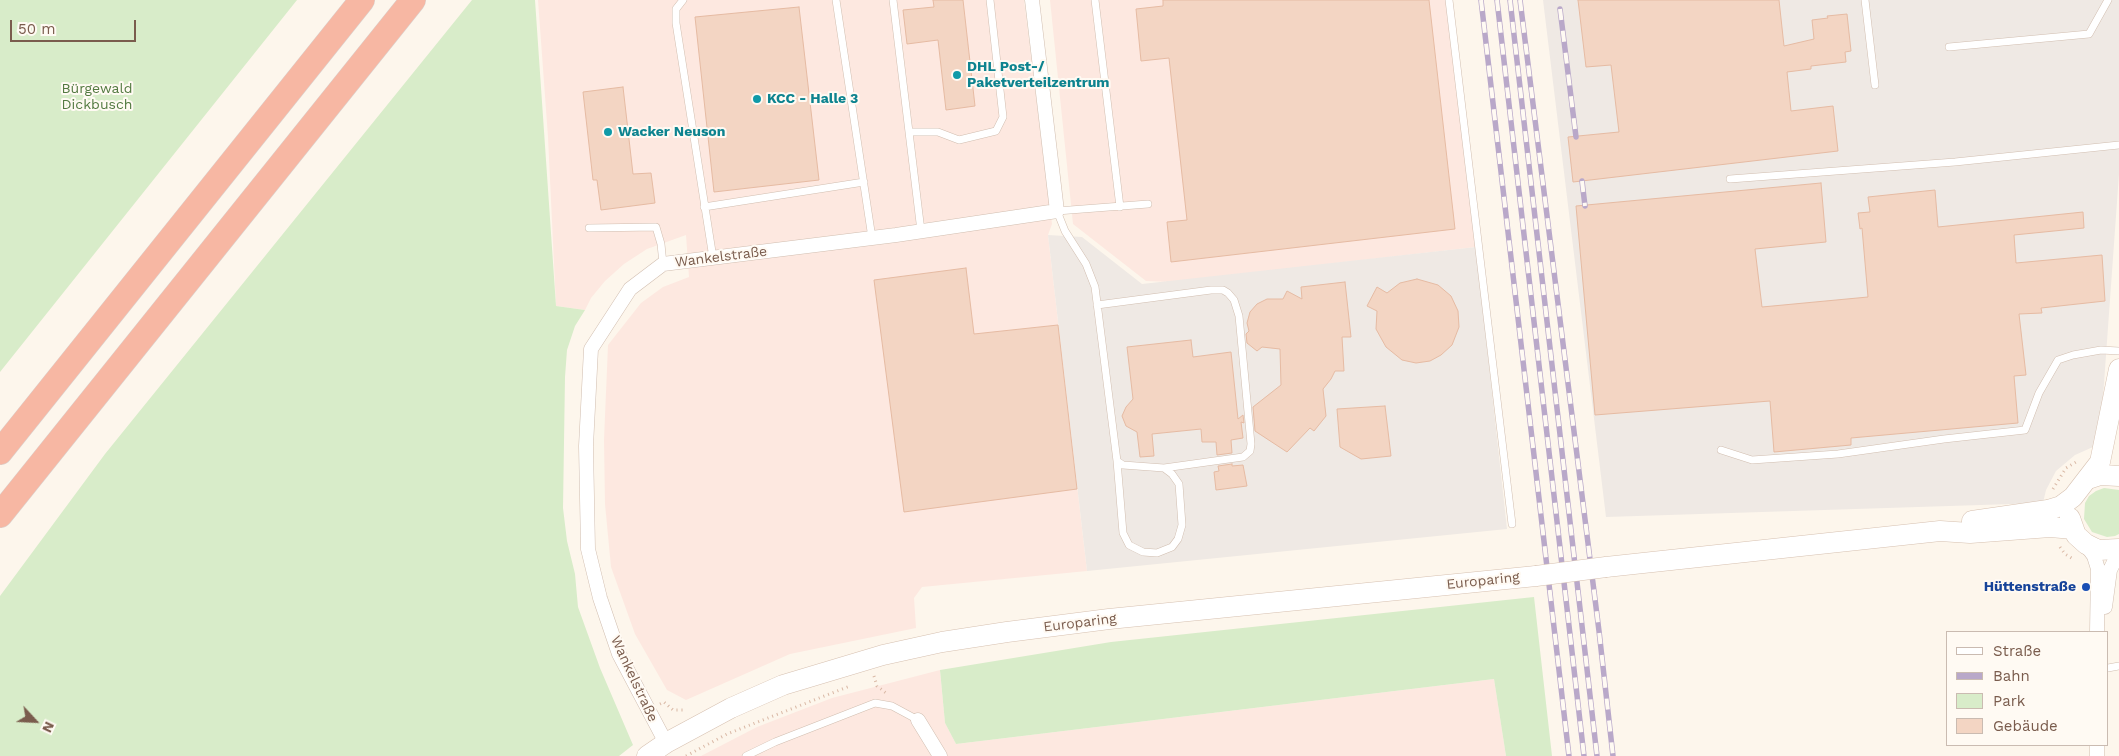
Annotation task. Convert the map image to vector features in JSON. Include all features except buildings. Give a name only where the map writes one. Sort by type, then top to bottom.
[{"type":"highway","points":[[0,452],[362,0]]},
{"type":"highway","points":[[0,515],[413,0]]},
{"type":"street","points":[[1032,0],[1057,211]]},
{"type":"street","name":"Wankelstraße","points":[[666,743],[619,654],[600,598],[588,549],[586,446],[591,349],[630,289],[663,264],[872,238],[1057,211]]},
{"type":"street","points":[[2097,631],[2098,569],[2094,556],[2071,523],[2069,510],[2073,497],[2079,487],[2088,479],[2100,462],[2119,369]]},
{"type":"street","points":[[2088,479],[2100,475],[2119,476]]},
{"type":"street","points":[[1940,531],[1968,521],[2061,506],[2073,497]]},
{"type":"street","points":[[1940,531],[1970,533],[2050,527],[2080,537],[2098,550],[2119,551],[2110,570],[2102,631]]},
{"type":"street","name":"Europaring","points":[[647,756],[666,743],[731,708],[783,685],[883,655],[942,642],[1109,620],[1536,576],[1940,531]]},
{"type":"street","points":[[918,720],[940,756]]},
{"type":"lane","points":[[683,0],[676,9],[676,23],[713,258]]},
{"type":"lane","points":[[836,0],[872,238]]},
{"type":"lane","points":[[893,0],[921,231]]},
{"type":"lane","points":[[910,132],[938,132],[959,140],[996,131],[1003,117],[990,0]]},
{"type":"lane","points":[[1095,0],[1120,206]]},
{"type":"lane","points":[[1449,0],[1512,524]]},
{"type":"lane","points":[[1865,0],[1875,85]]},
{"type":"lane","points":[[1949,47],[2089,34],[2108,0]]},
{"type":"lane","points":[[1730,178],[1955,162],[2119,145]]},
{"type":"lane","points":[[704,207],[864,182]]},
{"type":"lane","points":[[1148,204],[1057,211],[1064,231],[1086,264],[1094,287],[1117,461],[1123,533],[1129,545],[1144,552],[1157,553],[1172,547],[1178,539],[1182,525],[1179,484],[1172,474],[1164,468]]},
{"type":"lane","points":[[589,228],[656,227],[661,244],[663,264]]},
{"type":"lane","points":[[1097,305],[1222,290],[1228,293],[1234,300],[1239,316],[1252,444],[1250,451],[1243,457],[1164,468],[1124,465],[1117,461]]},
{"type":"lane","points":[[1721,450],[1752,460],[1838,454],[1944,438],[2024,430],[2039,392],[2058,360],[2073,354],[2101,350],[2119,351]]},
{"type":"lane","points":[[746,756],[775,742],[876,703],[892,706],[918,720]]},
{"type":"path","points":[[865,680],[874,676]]},
{"type":"path","points":[[686,756],[727,734],[856,684]]},
{"type":"shaded area","points":[[538,0],[1024,0],[1052,224],[1048,235],[1087,571],[922,587],[914,598],[916,628],[790,654],[686,700],[667,690],[635,634],[611,567],[605,504],[604,440],[608,345],[641,303],[663,287],[689,277],[686,235],[647,249],[624,264],[605,281],[591,298],[585,310],[556,306],[548,137]]},
{"type":"shaded area","points":[[1050,0],[1447,0],[1476,247],[1170,282],[1146,281],[1073,224]]},
{"type":"shaded area","points":[[1543,0],[2119,0],[2119,174],[2102,411],[2093,447],[2075,455],[2056,471],[2046,490],[2043,503],[1606,517]]},
{"type":"shaded area","points":[[1048,235],[1082,237],[1142,284],[1476,247],[1507,529],[1087,571]]},
{"type":"shaded area","points":[[940,670],[945,723],[956,744],[1494,679],[1506,756],[701,756],[757,727],[832,698]]},
{"type":"green space","name":"Bürgewald Dickbusch","points":[[0,0],[297,0],[0,372]]},
{"type":"green space","points":[[472,0],[535,0],[556,306],[585,310],[575,326],[567,350],[563,508],[567,541],[575,574],[578,607],[600,668],[633,745],[619,756],[0,756],[0,596],[105,454]]},
{"type":"green space","points":[[2104,488],[2119,490],[2119,534],[2115,536],[2107,537],[2092,532],[2084,519],[2085,503],[2089,496]]},
{"type":"green space","points":[[1534,597],[1552,756],[1506,756],[1494,679],[956,744],[945,723],[940,670],[1111,642]]},
{"type":"railway","points":[[1481,0],[1569,756]]},
{"type":"railway","points":[[1497,0],[1584,756]]},
{"type":"railway","points":[[1510,0],[1597,756]]},
{"type":"railway","points":[[1520,0],[1613,756]]},
{"type":"railway","points":[[1560,9],[1576,137]]},
{"type":"railway","points":[[1582,181],[1585,206]]},
{"type":"place","name":"DHL Post-/ Paketverteilzentrum","points":[[957,75]]},
{"type":"place","name":"KCC - Halle 3","points":[[757,99]]},
{"type":"place","name":"Wacker Neuson","points":[[608,132]]},
{"type":"place","name":"Hüttenstraße","points":[[2086,587]]}]
